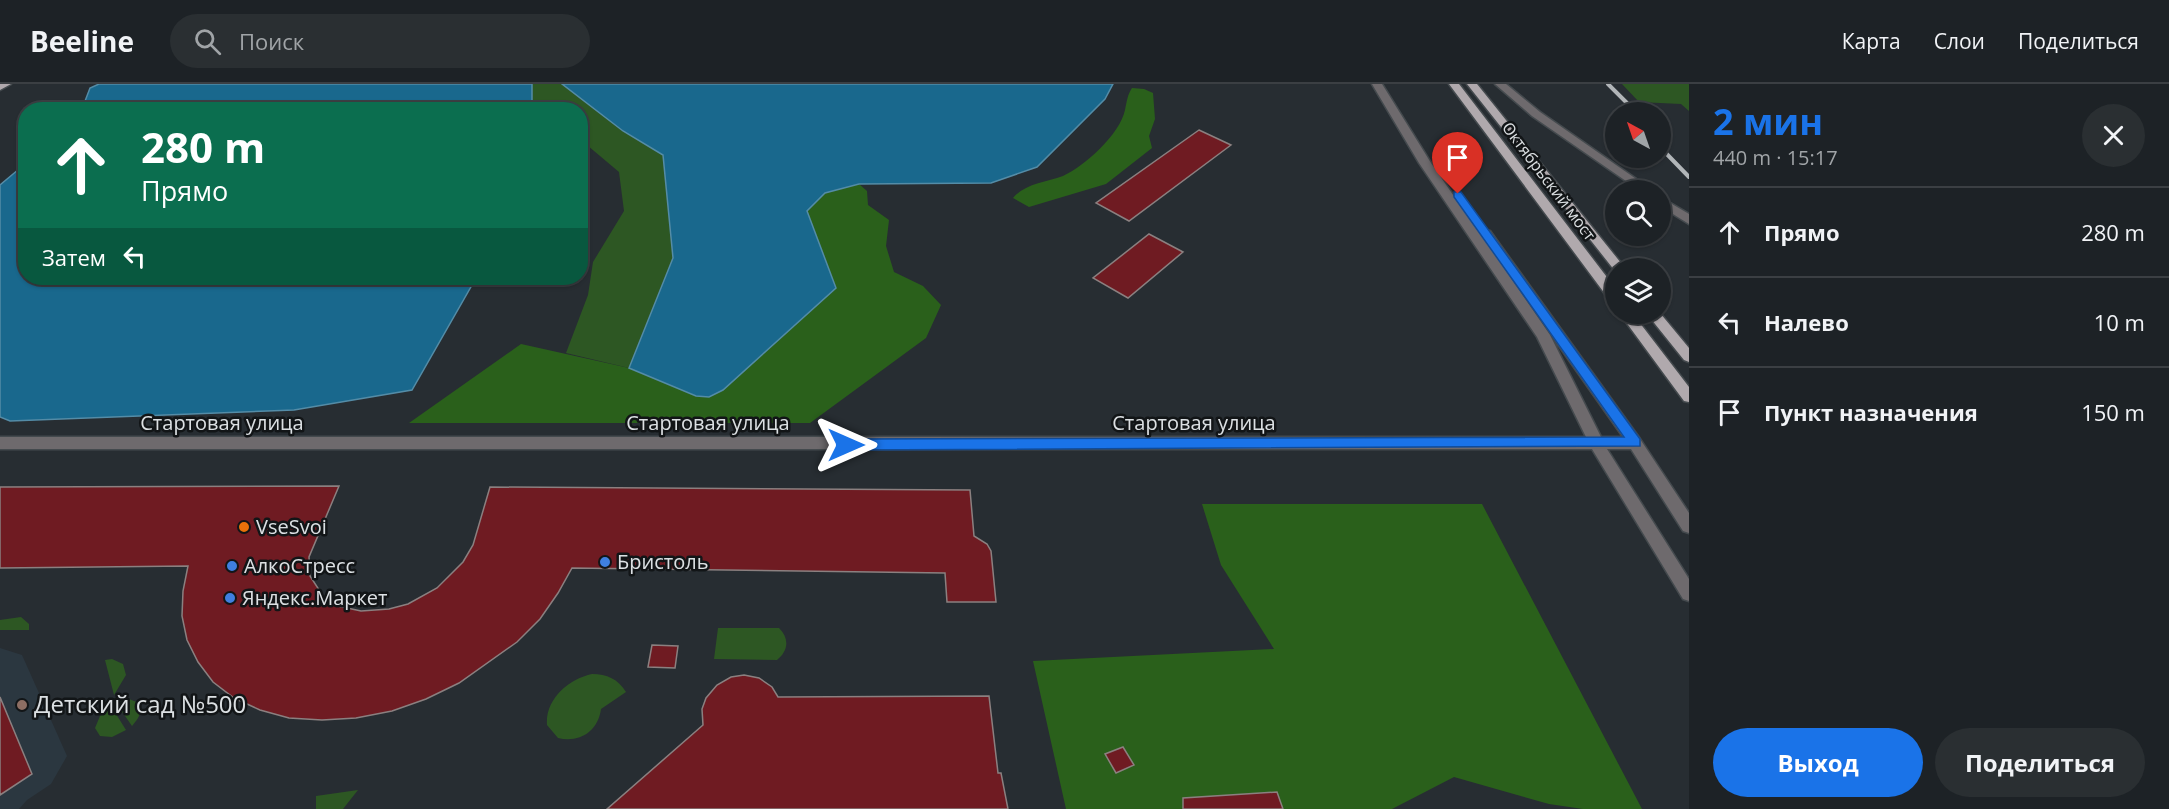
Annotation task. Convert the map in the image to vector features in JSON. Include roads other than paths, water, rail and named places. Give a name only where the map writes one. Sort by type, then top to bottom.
[{"type":"main road","points":[[0,87],[6,84]]},
{"type":"main road","name":"Октябрьский мост","points":[[1454,84],[1605,284]]},
{"type":"main road","name":"Октябрьский мост","points":[[1472,84],[1610,258]]},
{"type":"main road","points":[[1634,324],[1689,397]]},
{"type":"main road","points":[[1662,324],[1689,357]]},
{"type":"street","points":[[1377,84],[1425,163],[1543,335],[1596,443],[1689,594]]},
{"type":"street","points":[[1386,84],[1431,156],[1635,443],[1689,526]]},
{"type":"street","points":[[1500,84],[1536,114],[1632,180]]},
{"type":"street","points":[[1671,208],[1689,220]]},
{"type":"street","name":"Стартовая улица","points":[[0,443],[1635,443]]},
{"type":"water","points":[[99,84],[532,84],[532,102],[85,102],[90,88]]},
{"type":"water","points":[[562,84],[1113,84],[1105,99],[1037,167],[991,183],[859,184],[825,193],[807,211],[836,288],[723,390],[709,397],[696,396],[629,368],[673,258],[663,155],[623,131]]},
{"type":"water","points":[[18,170],[18,285],[472,285],[412,390],[294,410],[10,421],[0,417],[0,185]]},
{"type":"railway","points":[[1608,84],[1626,102]]},
{"type":"railway","points":[[1671,158],[1689,177]]},
{"type":"place","name":"VseSvoi","points":[[244,527]]},
{"type":"place","name":"Бристоль","points":[[605,562]]},
{"type":"place","name":"АлкоСтресс","points":[[232,566]]},
{"type":"place","name":"Яндекс.Маркет","points":[[230,598]]},
{"type":"place","name":"Детский сад №500","points":[[22,705]]}]
